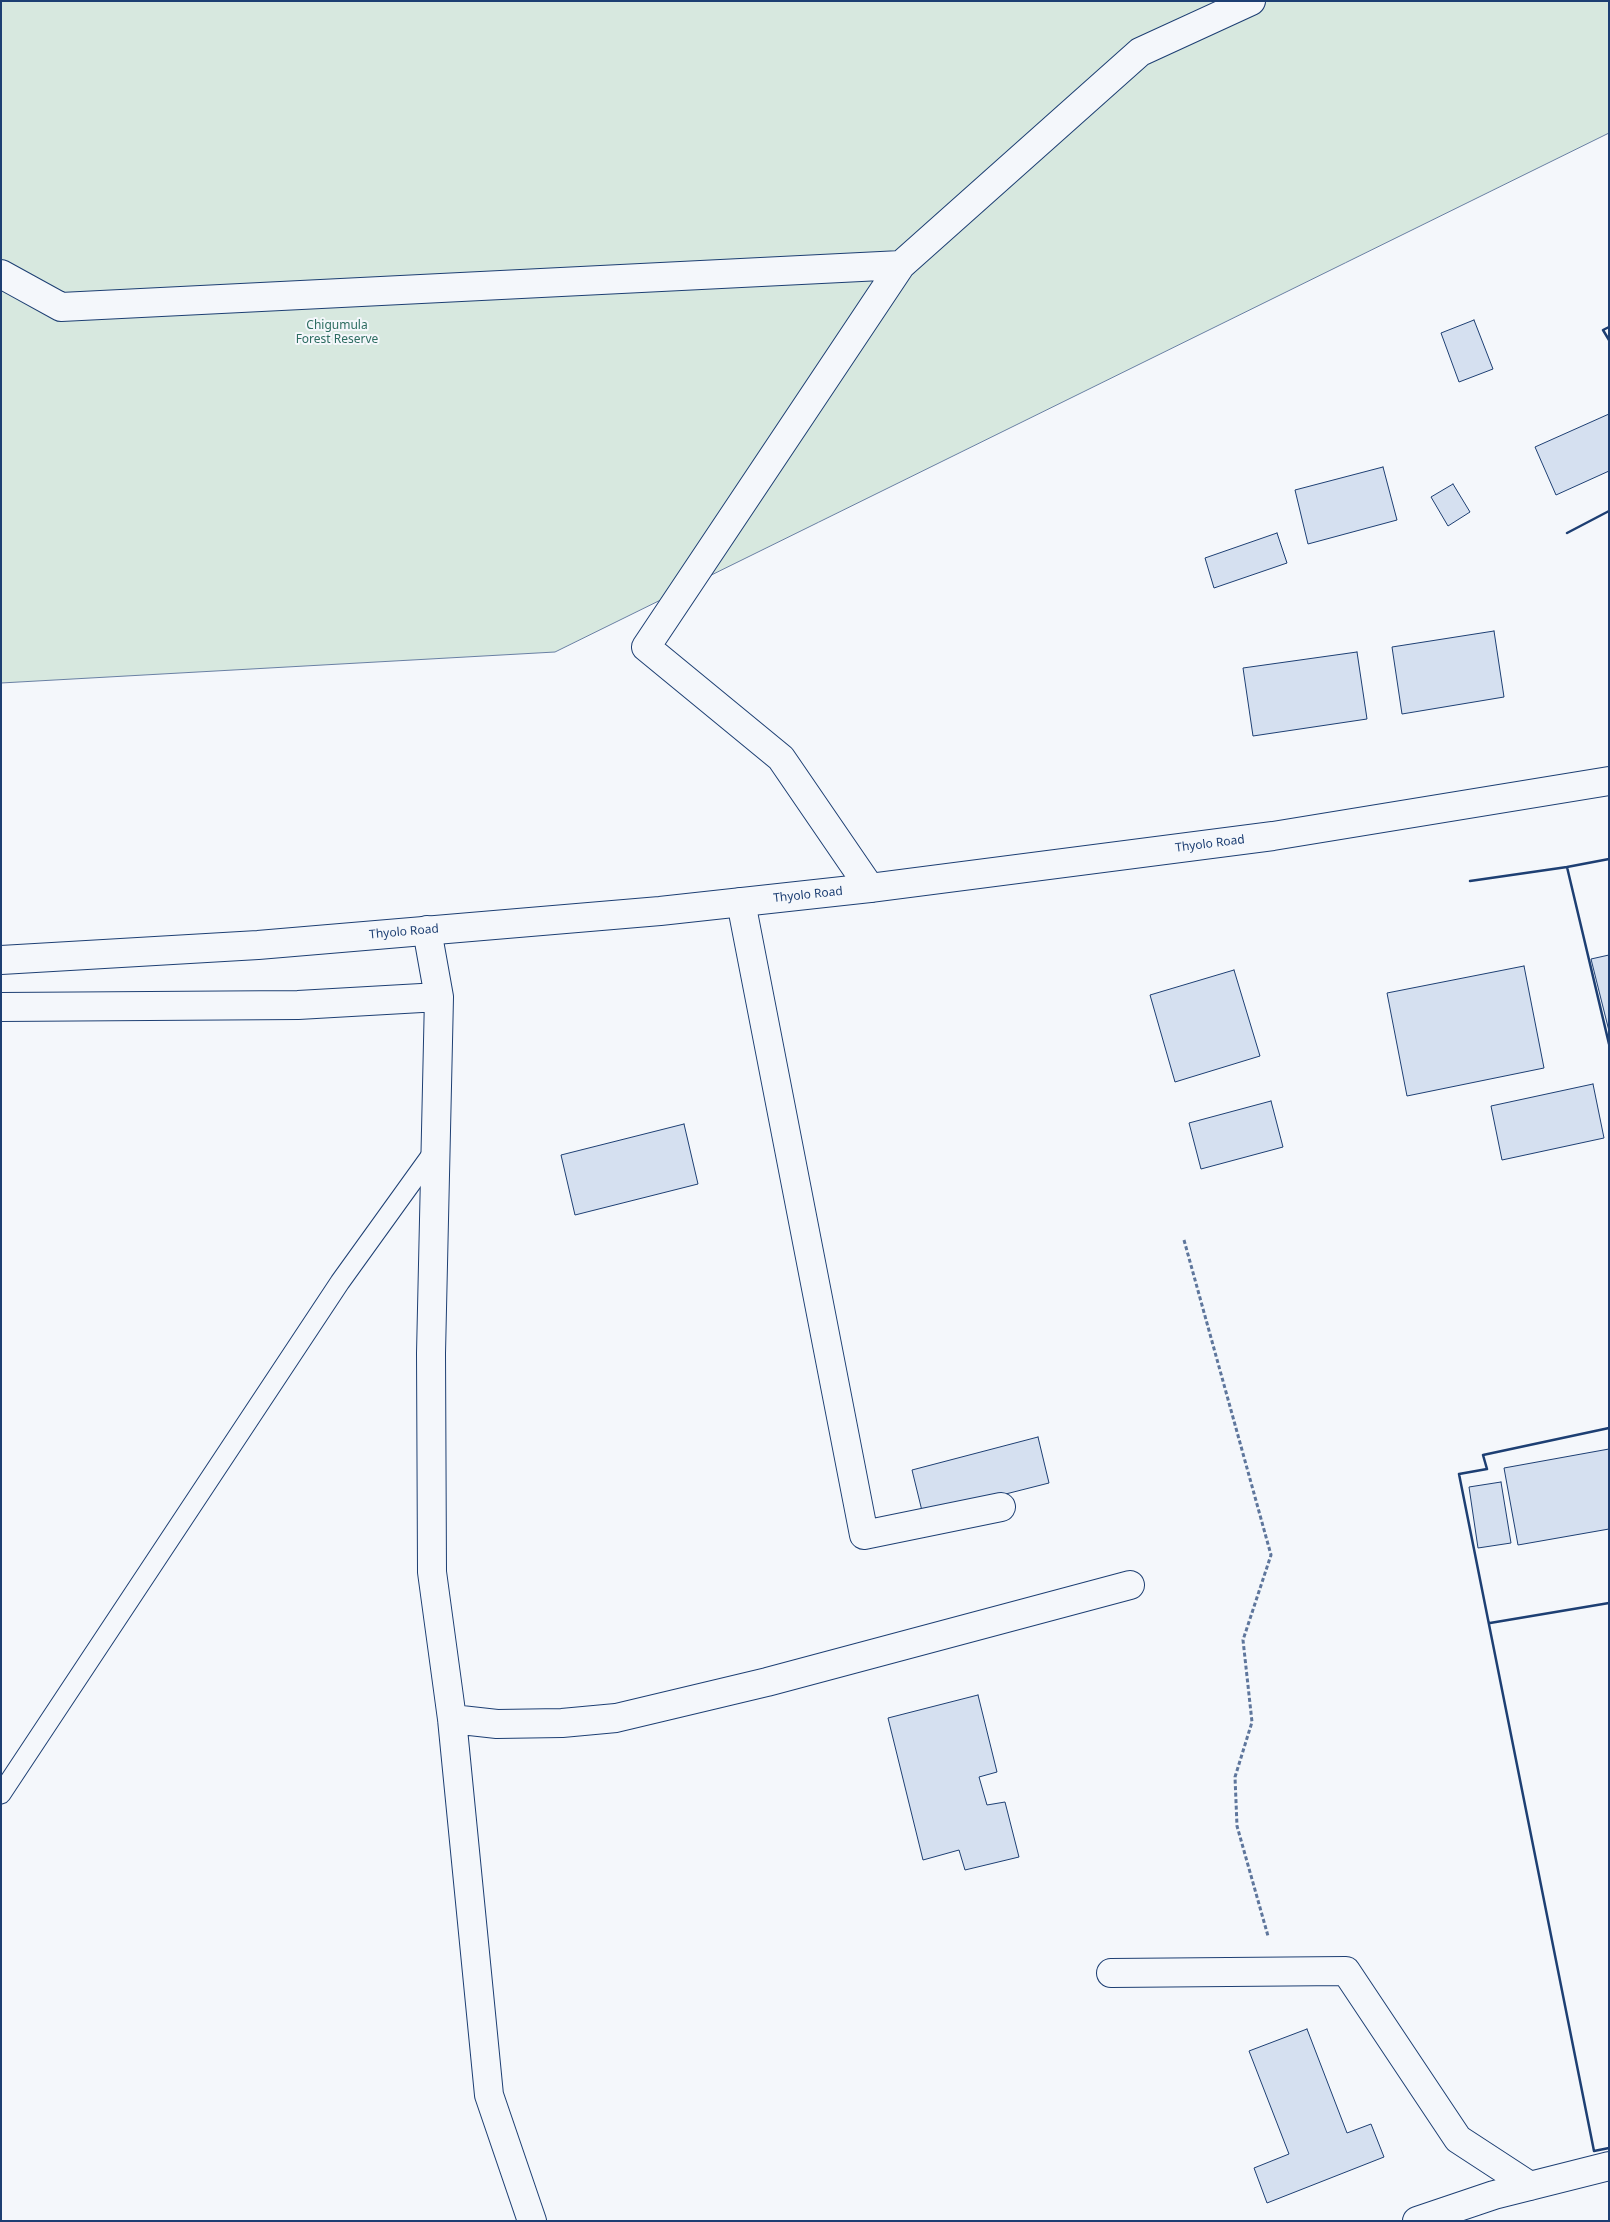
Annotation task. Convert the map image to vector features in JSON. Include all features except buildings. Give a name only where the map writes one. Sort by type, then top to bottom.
[{"type":"main road","points":[[870,888],[781,758],[646,647],[901,265],[1140,52],[1251,1]]},
{"type":"main road","points":[[1,274],[61,306],[901,265]]},
{"type":"main road","name":"Thyolo Road","points":[[1,960],[258,945],[741,902],[870,888],[1274,836],[1609,781]]},
{"type":"main road","points":[[741,902],[864,1535],[1001,1506]]},
{"type":"main road","points":[[427,930],[439,997],[431,1353],[432,1572],[452,1718],[489,2095],[532,2221]]},
{"type":"main road","points":[[1,1006],[298,1005],[439,997]]},
{"type":"main road","points":[[452,1718],[506,1724],[562,1723],[616,1718],[767,1682],[1130,1585]]},
{"type":"main road","points":[[1111,1973],[1346,1971],[1458,2139],[1530,2186]]},
{"type":"main road","points":[[1416,2221],[1494,2195],[1609,2166]]},
{"type":"lane","points":[[1,1794],[340,1282],[435,1150]]},
{"type":"path","points":[[1184,1240],[1270,1556],[1243,1640],[1252,1722],[1234,1777],[1238,1826],[1278,1972]]},
{"type":"green space","name":"Chigumula Forest Reserve","points":[[1,1],[1609,1],[1609,133],[555,652],[1,683]]},
{"type":"wall","points":[[1609,327],[1603,330],[1609,340]]},
{"type":"wall","points":[[1567,533],[1609,511]]},
{"type":"wall","points":[[1470,881],[1609,859]]},
{"type":"wall","points":[[1567,867],[1609,1044]]},
{"type":"wall","points":[[1609,1428],[1483,1455],[1487,1469],[1459,1474],[1594,2151],[1609,2148]]},
{"type":"wall","points":[[1490,1623],[1609,1603]]}]
